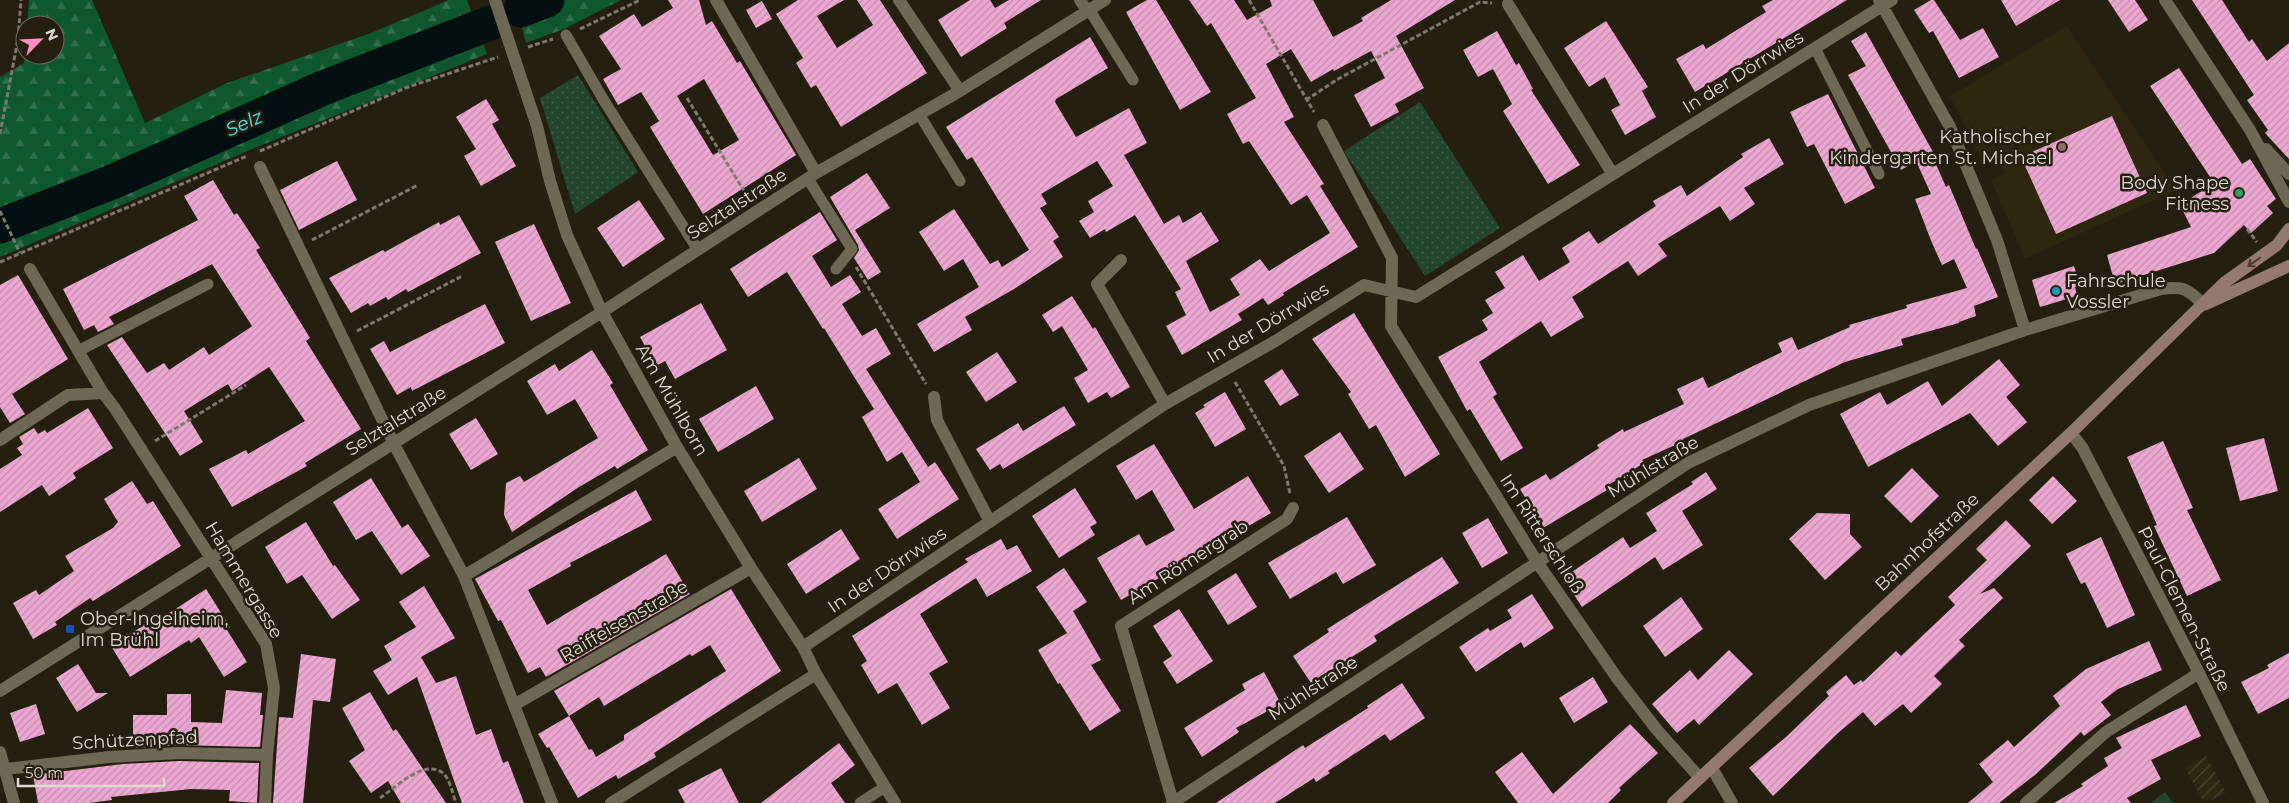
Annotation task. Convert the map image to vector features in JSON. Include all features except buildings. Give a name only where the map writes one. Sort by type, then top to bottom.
[{"type":"street","name":"Am Mühlborn","points":[[495,0],[537,126],[550,181],[567,235],[602,312],[677,447],[751,568],[803,647],[816,674],[895,803]]},
{"type":"street","name":"Selztalstraße","points":[[716,0],[812,176]]},
{"type":"street","points":[[899,0],[960,91]]},
{"type":"street","points":[[1080,0],[1089,12]]},
{"type":"street","name":"Selztalstraße","points":[[0,691],[394,444],[812,176],[960,91],[1089,12],[1105,0]]},
{"type":"street","points":[[2164,0],[2250,130],[2289,202]]},
{"type":"street","points":[[1884,2],[1950,127],[1997,240],[2025,330]]},
{"type":"street","name":"In der Dörrwies","points":[[803,647],[1165,404],[1364,285],[1416,297],[1815,48],[1884,2]]},
{"type":"street","points":[[1508,4],[1612,173]]},
{"type":"street","points":[[1323,126],[1392,258],[1390,291]]},
{"type":"street","points":[[2250,130],[2289,174]]},
{"type":"street","points":[[260,166],[394,444],[464,576],[552,803]]},
{"type":"street","name":"Bahnhofstraße","points":[[1673,803],[2071,433],[2204,305],[2224,283],[2277,246],[2289,229]]},
{"type":"street","points":[[1121,260],[1097,284],[1165,404]]},
{"type":"street","name":"Bahnhofstraße","points":[[2204,305],[2289,266]]},
{"type":"street","name":"Hammergasse","points":[[30,269],[102,393],[141,449],[266,644],[274,688],[267,755],[265,803]]},
{"type":"street","name":"Mühlstraße","points":[[1172,802],[1688,463],[1808,405],[2025,330],[2161,289],[2177,287],[2190,291],[2204,305]]},
{"type":"street","name":"Im Ritterschloß","points":[[1390,291],[1391,326],[1537,562],[1617,678],[1657,730],[1700,778]]},
{"type":"street","points":[[0,440],[68,396],[102,393]]},
{"type":"street","points":[[934,397],[937,420],[990,522]]},
{"type":"street","name":"Paul-Clemen-Straße","points":[[2071,433],[2082,447],[2199,673],[2263,803]]},
{"type":"street","points":[[464,576],[677,447]]},
{"type":"street","name":"Am Römergrab","points":[[1172,802],[1121,626],[1287,519],[1293,508]]},
{"type":"street","name":"Raiffeisenstraße","points":[[514,705],[751,568]]},
{"type":"street","points":[[2026,803],[2106,732],[2199,673]]},
{"type":"street","points":[[611,803],[816,674]]},
{"type":"street","points":[[0,752],[6,768],[14,803]]},
{"type":"street","name":"Schützenpfad","points":[[6,768],[109,757],[178,753],[267,755]]},
{"type":"street","points":[[1712,768],[1732,803]]},
{"type":"lane","points":[[1089,12],[1133,80]]},
{"type":"lane","points":[[566,35],[603,99],[698,250]]},
{"type":"lane","points":[[1815,48],[1879,174]]},
{"type":"lane","points":[[919,114],[960,181]]},
{"type":"lane","name":"Selztalstraße","points":[[812,176],[852,249],[848,254]]},
{"type":"lane","points":[[836,268],[848,254]]},
{"type":"lane","points":[[78,351],[208,284]]},
{"type":"lane","points":[[860,803],[885,787]]},
{"type":"path","points":[[0,134],[18,39],[21,0]]},
{"type":"path","points":[[0,262],[408,87],[511,50],[566,35],[640,0]]},
{"type":"path","points":[[1249,0],[1323,126]]},
{"type":"path","points":[[1306,100],[1338,80],[1480,2],[1508,4]]},
{"type":"path","points":[[686,98],[757,212]]},
{"type":"path","points":[[299,247],[418,185]]},
{"type":"path","points":[[0,211],[20,253]]},
{"type":"path","points":[[2247,229],[2250,236]]},
{"type":"path","points":[[848,254],[934,397]]},
{"type":"path","points":[[343,338],[462,276]]},
{"type":"path","points":[[1226,369],[1284,466],[1293,508]]},
{"type":"path","points":[[141,449],[246,385]]},
{"type":"path","points":[[380,798],[423,769],[432,768],[445,775],[456,803]]},
{"type":"shaded area","name":"Katholischer Kindergarten St. Michael","points":[[2067,26],[2176,190],[2025,259],[1991,180],[2004,174],[1997,158],[1983,163],[1950,96]]},
{"type":"shaded area","points":[[2206,756],[2226,793],[2204,803],[2185,768]]},
{"type":"green space","points":[[29,0],[92,0],[145,123],[227,83],[371,33],[449,0],[467,0],[487,54],[245,152],[0,257],[0,77],[21,65],[65,65],[65,15],[28,15]]},
{"type":"green space","points":[[514,0],[621,0],[564,29],[526,43]]},
{"type":"green space","points":[[578,75],[638,172],[575,214],[540,98]]},
{"type":"green space","points":[[1420,102],[1500,228],[1425,276],[1344,151]]},
{"type":"green space","points":[[2165,792],[2173,803],[2151,803]]},
{"type":"waterway","name":"Selz","points":[[521,10],[547,0]]},
{"type":"waterway","name":"Selz","points":[[0,226],[117,180],[323,88],[490,23]]},
{"type":"place","name":"Katholischer Kindergarten St. Michael","points":[[2062,147]]},
{"type":"place","name":"Body Shape Fitness","points":[[2239,193]]},
{"type":"place","name":"Fahrschule Vossler","points":[[2056,291]]},
{"type":"place","name":"Ober-Ingelheim, Im Brühl","points":[[70,629]]}]
